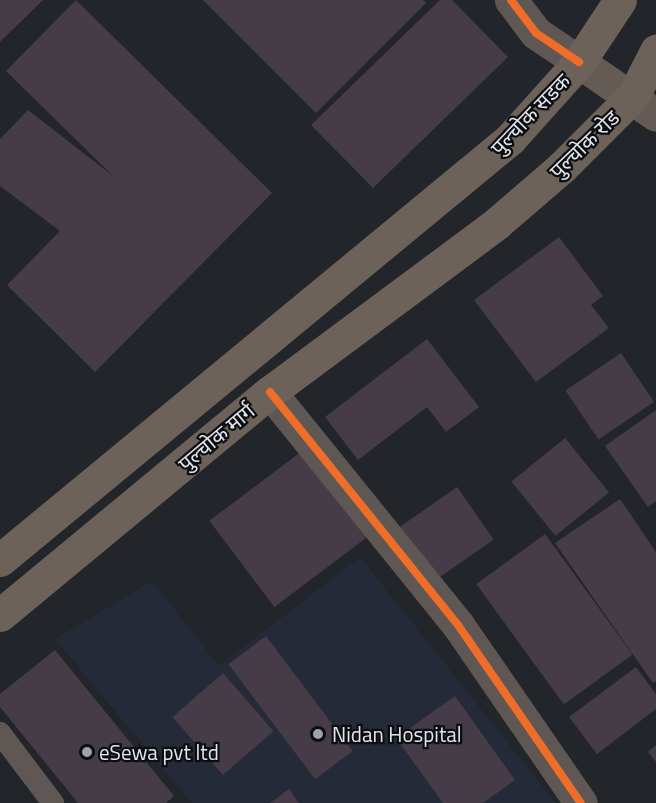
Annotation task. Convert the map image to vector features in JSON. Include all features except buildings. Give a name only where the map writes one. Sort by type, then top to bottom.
[{"type":"main road","name":"पुल्चोक सडक","points":[[451,191],[510,139],[579,62],[620,0]]},
{"type":"main road","name":"पुल्चोक रोड","points":[[496,224],[562,167],[644,106],[656,51]]},
{"type":"main road","points":[[579,62],[644,106]]},
{"type":"main road","name":"पुल्चोक मार्ग","points":[[0,560],[451,191]]},
{"type":"main road","name":"पुल्चोक मार्ग","points":[[0,615],[270,392],[496,224]]},
{"type":"street","points":[[512,0],[536,33],[579,62]]},
{"type":"street","points":[[270,392],[458,625],[581,803]]},
{"type":"lane","points":[[0,733],[53,803]]},
{"type":"shaded area","name":"Nidan Hospital","points":[[360,557],[556,803],[192,803],[55,639],[152,581],[219,666]]},
{"type":"cycle path","points":[[511,0],[536,33],[579,62]]},
{"type":"cycle path","points":[[270,392],[458,625],[581,803]]},
{"type":"place","name":"Nidan Hospital","points":[[318,734]]},
{"type":"place","name":"eSewa pvt ltd","points":[[87,752]]}]
